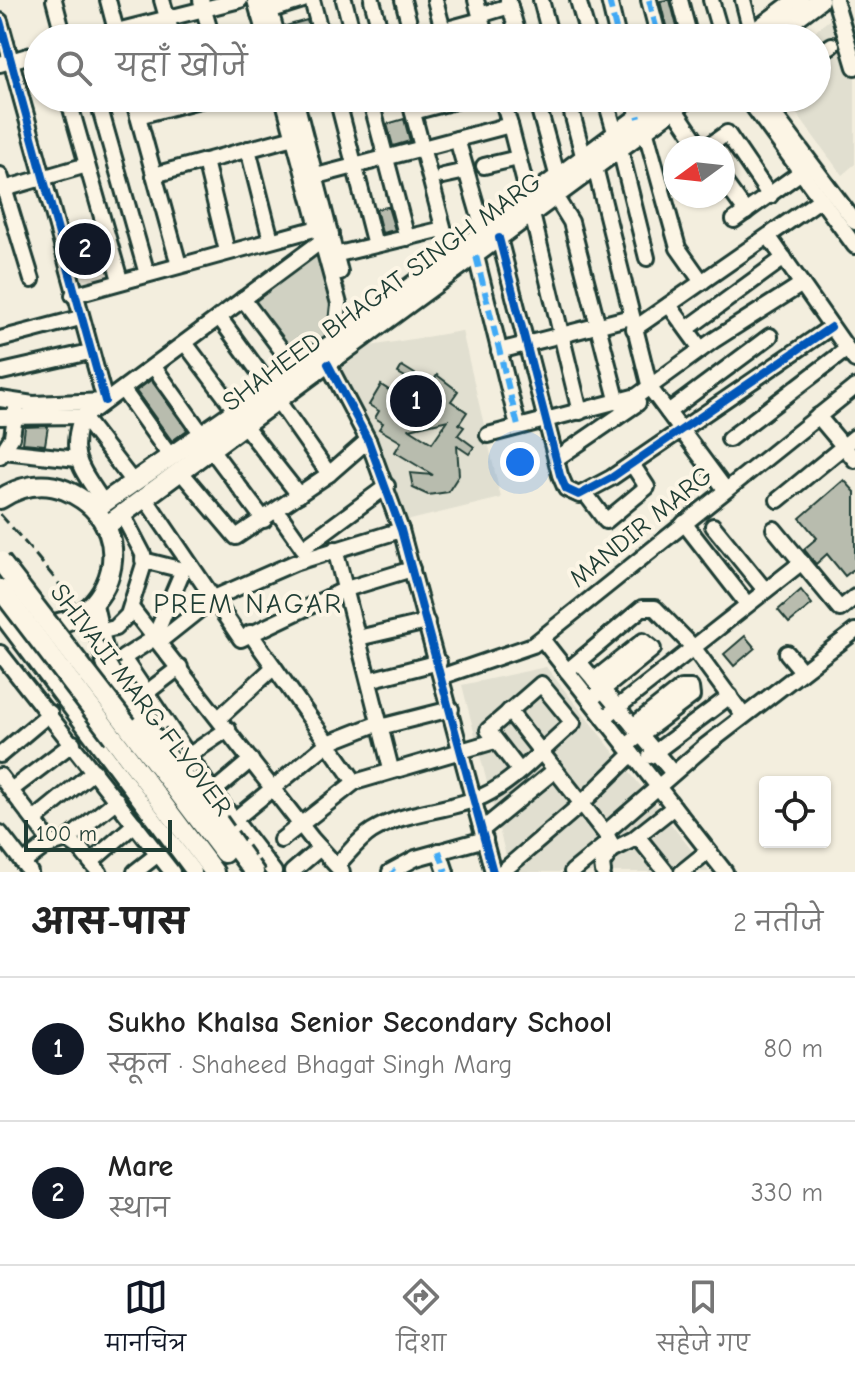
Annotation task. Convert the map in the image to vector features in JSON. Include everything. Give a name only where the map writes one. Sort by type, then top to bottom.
[{"type":"main road","points":[[775,8],[798,0]]},
{"type":"main road","points":[[777,24],[819,0]]},
{"type":"main road","name":"SHAHEED BHAGAT SINGH MARG","points":[[274,394],[296,369],[451,257],[492,235],[658,112]]},
{"type":"main road","name":"SHAHEED BHAGAT SINGH MARG","points":[[106,526],[181,472],[207,442],[274,394],[328,364],[476,256],[492,235]]},
{"type":"main road","name":"SHAHEED BHAGAT SINGH MARG","points":[[99,505],[170,456],[207,442]]},
{"type":"main road","points":[[0,499],[33,485],[53,486],[99,505],[113,558],[106,587],[93,605],[66,623],[43,627],[17,623],[0,614]]},
{"type":"main road","name":"SHIVAJI MARG FLYOVER","points":[[0,561],[51,622],[239,872]]},
{"type":"main road","name":"SHIVAJI MARG FLYOVER","points":[[0,589],[214,872]]},
{"type":"main road","points":[[93,605],[107,666],[133,710],[254,872]]},
{"type":"street","points":[[54,0],[60,24]]},
{"type":"street","points":[[108,0],[114,24]]},
{"type":"street","points":[[162,0],[169,24]]},
{"type":"street","points":[[146,24],[202,5],[240,0]]},
{"type":"street","points":[[263,6],[303,0]]},
{"type":"street","points":[[312,0],[318,24]]},
{"type":"street","points":[[344,0],[350,24]]},
{"type":"street","points":[[372,0],[378,24]]},
{"type":"street","points":[[403,0],[410,24]]},
{"type":"street","points":[[435,0],[441,24]]},
{"type":"street","points":[[541,0],[547,24]]},
{"type":"street","points":[[578,0],[585,24]]},
{"type":"street","points":[[609,0],[615,24]]},
{"type":"street","points":[[649,0],[655,24]]},
{"type":"street","points":[[680,0],[686,24]]},
{"type":"street","points":[[711,0],[718,24]]},
{"type":"street","points":[[743,0],[751,24]]},
{"type":"street","points":[[835,0],[855,67]]},
{"type":"street","points":[[455,24],[479,12],[509,3],[515,24]]},
{"type":"street","points":[[0,21],[5,62],[42,178],[105,401]]},
{"type":"street","points":[[72,112],[120,280]]},
{"type":"street","points":[[101,112],[147,274]]},
{"type":"street","points":[[137,112],[179,265]]},
{"type":"street","points":[[138,116],[151,112]]},
{"type":"street","points":[[287,112],[310,178]]},
{"type":"street","points":[[298,112],[310,178],[351,331]]},
{"type":"street","points":[[341,112],[375,245]]},
{"type":"street","points":[[374,112],[407,238]]},
{"type":"street","points":[[413,112],[451,257]]},
{"type":"street","points":[[506,112],[580,412]]},
{"type":"street","points":[[539,112],[557,187],[571,222],[618,403]]},
{"type":"street","points":[[573,112],[590,163],[650,388],[725,489]]},
{"type":"street","points":[[609,112],[647,258]]},
{"type":"street","points":[[638,112],[678,248],[702,282]]},
{"type":"street","points":[[682,112],[697,136]]},
{"type":"street","points":[[757,112],[855,246]]},
{"type":"street","points":[[772,112],[855,222]]},
{"type":"street","points":[[310,178],[510,125]]},
{"type":"street","points":[[154,175],[294,137]]},
{"type":"street","points":[[457,139],[528,343],[566,489],[579,495],[585,493],[831,327]]},
{"type":"street","points":[[735,145],[770,196]]},
{"type":"street","points":[[248,149],[271,240]]},
{"type":"street","points":[[484,166],[518,158]]},
{"type":"street","points":[[205,161],[227,251]]},
{"type":"street","points":[[32,280],[3,190],[87,165]]},
{"type":"street","points":[[443,176],[466,171]]},
{"type":"street","points":[[735,205],[740,216],[801,172]]},
{"type":"street","points":[[499,351],[598,325],[632,323],[669,305],[821,199]]},
{"type":"street","points":[[331,256],[443,229]]},
{"type":"street","points":[[73,295],[271,240],[324,234]]},
{"type":"street","points":[[99,505],[77,459],[75,435],[82,416],[154,367],[324,234]]},
{"type":"street","points":[[729,439],[851,355],[769,237]]},
{"type":"street","points":[[331,256],[339,304],[335,342]]},
{"type":"street","points":[[476,256],[518,426]]},
{"type":"street","points":[[687,329],[784,258]]},
{"type":"street","points":[[488,435],[618,403],[650,388],[701,349],[802,284]]},
{"type":"street","points":[[243,299],[296,369]]},
{"type":"street","points":[[669,305],[701,349]]},
{"type":"street","points":[[219,317],[329,474]]},
{"type":"street","points":[[0,339],[80,318]]},
{"type":"street","points":[[668,412],[770,336]]},
{"type":"street","points":[[185,343],[299,495]]},
{"type":"street","points":[[77,459],[2,454],[12,437],[1,368],[90,352]]},
{"type":"street","points":[[328,364],[368,440],[387,486],[441,669],[493,872]]},
{"type":"street","points":[[154,367],[264,520]]},
{"type":"street","name":"MANDIR MARG","points":[[369,680],[441,669],[542,639],[855,387]]},
{"type":"street","points":[[556,459],[646,397],[650,388]]},
{"type":"street","points":[[123,390],[170,456]]},
{"type":"street","points":[[8,408],[105,401]]},
{"type":"street","points":[[8,408],[82,416],[133,482]]},
{"type":"street","points":[[818,416],[849,442],[855,460]]},
{"type":"street","points":[[181,472],[231,534],[243,535],[329,474],[368,440]]},
{"type":"street","points":[[778,500],[849,442]]},
{"type":"street","points":[[585,493],[606,521],[647,487],[632,464]]},
{"type":"street","points":[[277,511],[303,548],[387,486]]},
{"type":"street","points":[[145,498],[241,639],[346,589],[412,569]]},
{"type":"street","points":[[99,632],[115,628],[132,609],[143,560],[122,514]]},
{"type":"street","points":[[684,523],[747,604]]},
{"type":"street","points":[[713,526],[765,590]]},
{"type":"street","points":[[774,529],[840,609],[855,597]]},
{"type":"street","points":[[274,872],[213,792],[123,658],[214,598],[335,549],[401,530]]},
{"type":"street","points":[[335,549],[391,769]]},
{"type":"street","points":[[143,560],[183,570],[157,638]]},
{"type":"street","points":[[604,718],[802,562]]},
{"type":"street","points":[[552,697],[573,671],[647,607],[667,617],[743,715]]},
{"type":"street","points":[[132,609],[301,825],[340,869],[368,833],[387,823],[474,800],[494,790],[519,770],[573,723],[541,684],[488,730],[519,770]]},
{"type":"street","points":[[0,614],[191,871]]},
{"type":"street","points":[[358,638],[427,622]]},
{"type":"street","points":[[572,872],[609,841],[673,773],[743,715],[855,631]]},
{"type":"street","points":[[250,633],[355,782]]},
{"type":"street","points":[[542,639],[573,671],[590,700],[725,872]]},
{"type":"street","points":[[0,653],[172,872]]},
{"type":"street","points":[[787,653],[802,671]]},
{"type":"street","points":[[146,693],[180,667]]},
{"type":"street","points":[[188,756],[224,723],[274,667]]},
{"type":"street","points":[[573,671],[598,685],[673,773]]},
{"type":"street","points":[[590,700],[598,685]]},
{"type":"street","points":[[502,872],[633,755],[654,752],[730,696]]},
{"type":"street","points":[[234,820],[328,743],[380,725],[451,709]]},
{"type":"street","points":[[509,711],[609,841]]},
{"type":"street","points":[[0,755],[50,713]]},
{"type":"street","points":[[633,755],[637,731]]},
{"type":"street","points":[[281,840],[355,782],[495,741]]},
{"type":"street","points":[[73,743],[4,782],[34,820],[59,842],[73,843],[95,867],[135,824]]},
{"type":"street","points":[[213,792],[251,760]]},
{"type":"street","points":[[392,871],[484,834],[555,770]]},
{"type":"street","points":[[34,820],[94,771]]},
{"type":"street","points":[[0,833],[25,869],[117,800]]},
{"type":"street","points":[[609,841],[636,837],[674,807]]},
{"type":"street","points":[[636,837],[666,872]]},
{"type":"street","points":[[603,872],[602,864],[609,841]]},
{"type":"street","points":[[292,872],[320,848]]},
{"type":"street","points":[[439,851],[446,872]]},
{"type":"street","points":[[682,872],[708,851]]},
{"type":"street","points":[[135,872],[158,854]]},
{"type":"shaded area","points":[[847,5],[855,39],[855,164],[842,175],[795,112],[831,112],[831,24],[824,24]]},
{"type":"shaded area","points":[[324,240],[345,288],[334,299],[341,326],[293,358],[252,301]]},
{"type":"shaded area","points":[[462,331],[501,498],[406,521],[388,468],[339,371],[370,346]]},
{"type":"shaded area","points":[[546,667],[709,872],[510,872],[462,685]]},
{"type":"building","points":[[670,0],[676,24],[666,24],[660,1]]},
{"type":"building","points":[[404,119],[410,141],[393,146],[387,124]]},
{"type":"building","points":[[388,207],[395,230],[382,233],[376,209]]},
{"type":"building","points":[[94,232],[100,263],[79,269],[70,235]]},
{"type":"building","points":[[402,366],[418,376],[410,389],[402,383],[405,377],[398,373]]},
{"type":"building","points":[[437,375],[458,391],[451,401],[467,412],[459,424],[464,427],[458,435],[474,447],[469,454],[457,446],[459,475],[448,492],[428,495],[413,488],[410,473],[433,475],[395,452],[401,442],[379,429],[383,423],[375,418],[379,411],[369,405],[381,385],[395,394],[398,389],[402,399],[398,405],[419,421],[430,403],[423,398]],"holes":[[[448,420],[432,443],[410,429]]]},
{"type":"building","points":[[151,380],[187,430],[172,441],[136,391]]},
{"type":"building","points":[[48,426],[45,445],[23,443],[25,427]]},
{"type":"building","points":[[844,480],[855,492],[855,568],[845,576],[827,554],[816,564],[804,549],[817,538],[800,518]]},
{"type":"building","points":[[801,590],[812,604],[789,623],[778,610]]},
{"type":"building","points":[[745,636],[755,648],[734,666],[724,654]]},
{"type":"railway","points":[[0,514],[105,644],[267,872]]},
{"type":"marked path","points":[[609,0],[615,24]]},
{"type":"marked path","points":[[649,0],[655,24]]},
{"type":"marked path","points":[[638,112],[639,118]]},
{"type":"marked path","points":[[476,256],[518,426]]},
{"type":"marked path","points":[[439,851],[446,872]]},
{"type":"cycle path","points":[[0,21],[24,108]]},
{"type":"cycle path","points":[[25,112],[105,401]]},
{"type":"cycle path","points":[[499,238],[560,475],[566,489],[579,495],[611,478],[831,327]]},
{"type":"cycle path","points":[[328,364],[368,440],[401,530],[493,872]]},
{"type":"place","name":"Mare","points":[[85,249]]},
{"type":"place","name":"Sukho Khalsa Senior Secondary School","points":[[416,401]]},
{"type":"district","name":"PREM NAGAR","points":[[248,604]]}]
